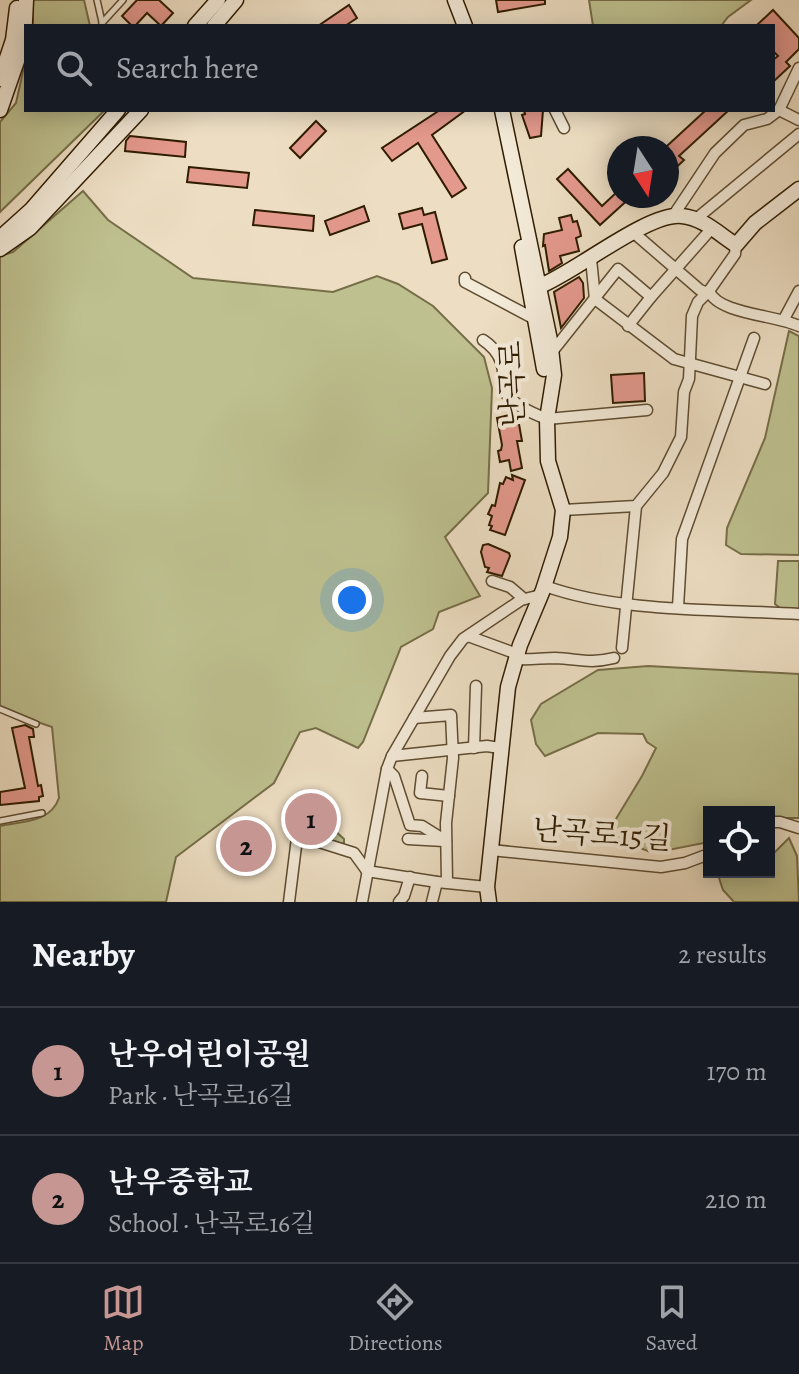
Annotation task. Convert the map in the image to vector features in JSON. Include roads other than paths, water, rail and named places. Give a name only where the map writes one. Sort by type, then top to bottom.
[{"type":"main road","points":[[0,79],[13,40],[17,0]]},
{"type":"main road","points":[[25,24],[26,0]]},
{"type":"main road","points":[[197,24],[218,0]]},
{"type":"main road","points":[[216,24],[236,0]]},
{"type":"main road","points":[[455,0],[464,24]]},
{"type":"main road","points":[[465,0],[474,24]]},
{"type":"main road","points":[[0,110],[24,41]]},
{"type":"main road","points":[[0,238],[31,210],[116,112]]},
{"type":"main road","points":[[0,249],[30,228],[139,112]]},
{"type":"main road","name":"난곡로","points":[[486,891],[498,747],[508,687],[515,655],[536,594],[560,537],[563,510],[548,461],[543,417],[554,375],[552,352],[540,318],[493,112]]},
{"type":"main road","name":"난곡로","points":[[502,112],[540,286],[544,376],[540,461],[554,510],[551,537],[536,594]]},
{"type":"main road","points":[[540,286],[558,279],[651,223],[673,216],[696,219],[736,245],[755,223],[799,189]]},
{"type":"main road","name":"난곡로","points":[[482,902],[491,850],[498,747]]},
{"type":"street","points":[[673,216],[715,153],[744,125],[767,119],[779,110],[799,68]]},
{"type":"street","points":[[779,110],[799,120]]},
{"type":"street","points":[[556,112],[564,128]]},
{"type":"street","points":[[696,219],[799,134]]},
{"type":"street","points":[[628,326],[712,228]]},
{"type":"street","points":[[634,233],[717,302],[784,319],[799,326]]},
{"type":"street","points":[[622,648],[636,506],[663,473],[681,437],[684,392],[689,379],[692,316],[698,302],[735,254],[736,245]]},
{"type":"street","points":[[591,259],[595,299],[628,326],[674,359],[765,384]]},
{"type":"street","points":[[552,352],[618,269],[651,297]]},
{"type":"street","points":[[465,278],[465,282],[540,318]]},
{"type":"street","points":[[784,319],[799,291]]},
{"type":"street","points":[[678,607],[682,539],[754,338]]},
{"type":"street","points":[[483,340],[500,355],[504,378],[502,389],[521,408],[543,417]]},
{"type":"street","name":"난곡로","points":[[543,417],[647,410]]},
{"type":"street","points":[[563,510],[636,506]]},
{"type":"street","points":[[492,581],[536,594],[799,614]]},
{"type":"street","points":[[362,902],[392,756],[450,656],[468,636],[536,594]]},
{"type":"street","points":[[468,636],[533,661],[555,658],[592,663],[614,658]]},
{"type":"street","points":[[474,748],[476,686]]},
{"type":"street","points":[[414,718],[451,715],[453,750],[442,882],[432,902]]},
{"type":"street","points":[[392,756],[498,747]]},
{"type":"street","points":[[387,769],[394,776],[410,825],[422,826],[446,841]]},
{"type":"street","points":[[422,776],[420,793],[449,796]]},
{"type":"street","points":[[775,822],[799,828]]},
{"type":"street","points":[[289,902],[297,838],[354,853],[367,871],[486,891]]},
{"type":"street","points":[[408,839],[446,841]]},
{"type":"street","name":"난곡로15길","points":[[491,850],[661,867],[703,856]]},
{"type":"street","points":[[399,902],[410,877]]},
{"type":"lane","points":[[97,0],[102,24]]},
{"type":"lane","points":[[102,24],[123,0]]},
{"type":"lane","points":[[0,709],[36,724]]},
{"type":"lane","points":[[0,821],[42,813]]},
{"type":"place","name":"난우어린이공원","points":[[311,819]]},
{"type":"place","name":"난우중학교","points":[[246,846]]}]
